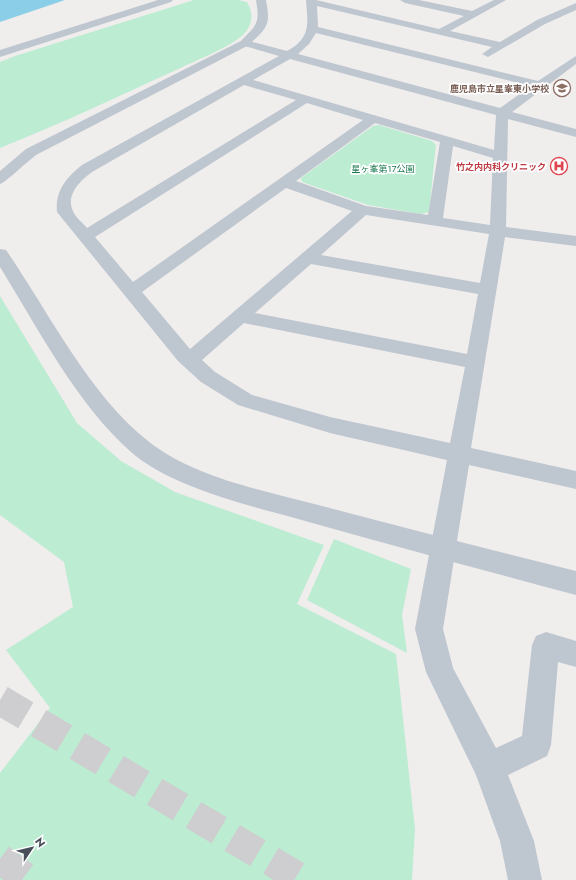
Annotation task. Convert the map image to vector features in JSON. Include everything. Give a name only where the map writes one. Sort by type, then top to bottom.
[{"type":"street","points":[[0,54],[168,0]]},
{"type":"street","points":[[0,180],[9,169],[38,148],[245,43],[260,28],[264,18],[261,0]]},
{"type":"street","points":[[405,0],[471,14]]},
{"type":"street","points":[[441,32],[471,14],[501,0]]},
{"type":"street","points":[[501,46],[311,1],[314,14],[313,29],[306,43],[290,55],[110,155],[81,173],[66,190],[63,200],[66,212],[189,360],[208,378],[245,400],[330,425],[576,480]]},
{"type":"street","points":[[467,67],[541,22],[576,6]]},
{"type":"street","points":[[313,29],[540,85]]},
{"type":"street","points":[[245,43],[576,133]]},
{"type":"street","points":[[502,113],[576,59]]},
{"type":"street","points":[[244,81],[501,156]]},
{"type":"street","points":[[86,236],[306,99]]},
{"type":"street","points":[[502,113],[498,231],[429,629],[440,672],[490,768],[517,841],[525,880]]},
{"type":"street","points":[[132,291],[373,119]]},
{"type":"street","points":[[435,221],[447,140]]},
{"type":"street","points":[[284,182],[364,210],[576,242]]},
{"type":"street","points":[[189,360],[364,210]]},
{"type":"street","points":[[0,254],[80,379],[104,412],[140,447],[178,471],[236,492],[443,549],[576,583]]},
{"type":"street","points":[[307,258],[488,290]]},
{"type":"street","points":[[240,316],[475,362]]},
{"type":"street","points":[[490,768],[536,745],[546,645],[576,654]]},
{"type":"green space","points":[[194,0],[238,0],[247,2],[251,11],[251,23],[243,35],[237,40],[211,54],[66,120],[0,148],[0,62]]},
{"type":"green space","name":"星ヶ峯第17公園","points":[[379,125],[432,141],[436,145],[429,212],[421,214],[368,205],[302,182],[301,178],[373,126]]},
{"type":"green space","points":[[0,296],[77,423],[121,461],[175,492],[324,545],[297,604],[396,654],[415,829],[412,880],[0,880],[0,773],[50,708],[6,650],[73,607],[64,562],[0,515]]},
{"type":"green space","points":[[334,539],[411,569],[402,615],[407,653],[307,600]]},
{"type":"water","points":[[0,0],[65,0],[0,22]]},
{"type":"tunnel","points":[[0,700],[303,880]]},
{"type":"tunnel","points":[[0,859],[29,880]]},
{"type":"place","name":"鹿児島市立星峯東小学校","points":[[562,88]]},
{"type":"place","name":"竹之内内科クリニック","points":[[559,166]]}]
